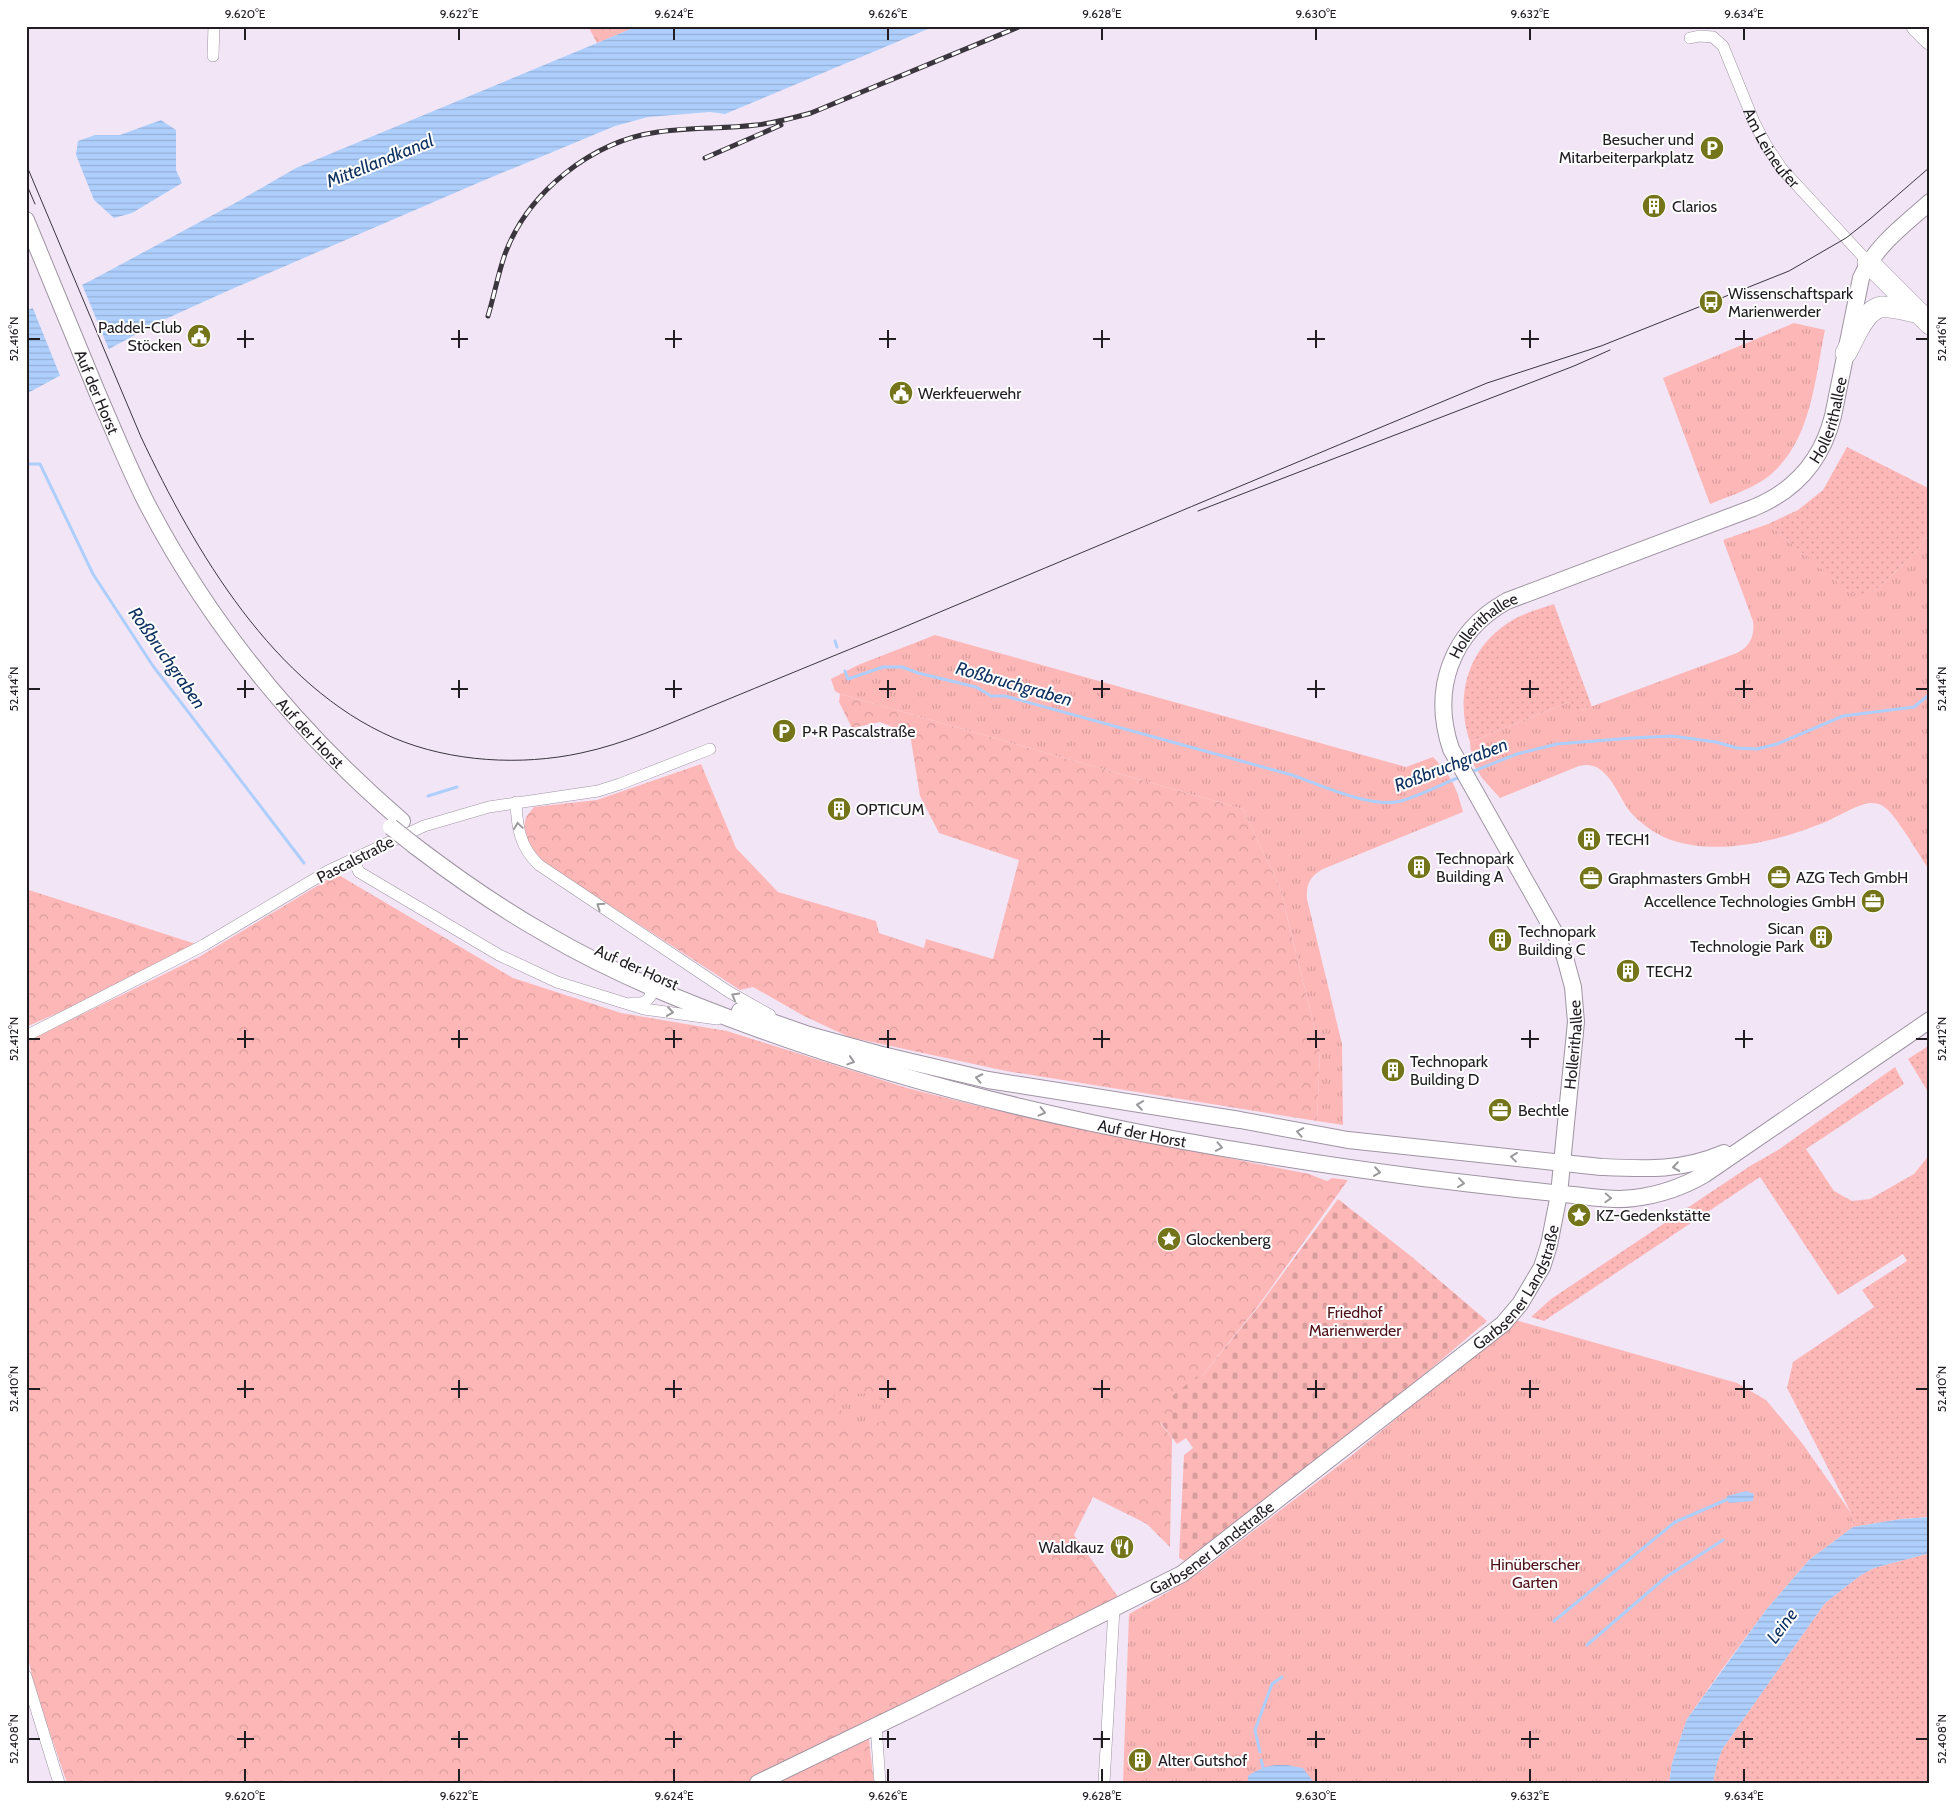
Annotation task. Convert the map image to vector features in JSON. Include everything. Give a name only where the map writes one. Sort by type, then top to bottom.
[{"type":"highway","points":[[1917,26],[1930,39]]},
{"type":"highway","points":[[1868,262],[1923,318]]},
{"type":"highway","points":[[1846,353],[1865,319],[1872,311],[1880,308],[1891,308],[1923,318]]},
{"type":"street","points":[[213,56],[214,26]]},
{"type":"street","name":"Am Leineufer","points":[[1690,38],[1699,36],[1713,37],[1723,46],[1754,122],[1782,169],[1868,262]]},
{"type":"street","points":[[1868,262],[1881,246],[1930,202]]},
{"type":"street","name":"Auf der Horst","points":[[26,220],[46,283],[84,375],[146,501],[192,582],[229,637],[295,718],[396,824],[490,901],[548,936],[649,986],[736,1021],[876,1068],[1048,1114],[1234,1150],[1331,1165],[1559,1194]]},
{"type":"street","name":"Auf der Horst","points":[[26,249],[46,283]]},
{"type":"street","name":"Hollerithallee","points":[[1562,1163],[1576,1030],[1575,1004],[1569,970],[1550,922],[1451,749],[1444,717],[1444,694],[1452,662],[1461,643],[1474,626],[1498,606],[1517,597],[1753,508],[1786,490],[1810,468],[1826,439],[1833,416],[1862,278],[1868,262]]},
{"type":"street","name":"Pascalstraße","points":[[26,1036],[204,945],[328,871],[424,826],[489,807],[598,791],[710,749]]},
{"type":"street","name":"Auf der Horst","points":[[516,802],[520,836],[525,849],[539,865],[728,992],[810,1035]]},
{"type":"street","name":"Auf der Horst","points":[[421,844],[497,892],[586,944],[656,977],[810,1035],[934,1068],[1050,1091],[1240,1120],[1348,1140],[1562,1163]]},
{"type":"street","name":"Auf der Horst","points":[[353,859],[359,872],[499,955],[557,982],[644,1009],[736,1021]]},
{"type":"street","name":"Auf der Horst","points":[[622,1002],[645,1002],[651,995],[649,986]]},
{"type":"street","points":[[1559,1194],[1634,1198],[1667,1191],[1687,1184],[1705,1174],[1768,1129],[1930,1020]]},
{"type":"street","points":[[1562,1163],[1601,1167],[1662,1169],[1693,1164],[1722,1154],[1768,1129]]},
{"type":"street","name":"Garbsener Landstraße","points":[[758,1783],[1165,1584],[1194,1566],[1503,1324],[1520,1304],[1542,1267],[1551,1237],[1559,1194],[1562,1163]]},
{"type":"street","points":[[1104,1783],[1114,1609]]},
{"type":"street","points":[[27,1682],[59,1783]]},
{"type":"street","points":[[876,1725],[880,1783]]},
{"type":"green space","points":[[588,26],[638,26],[597,43]]},
{"type":"green space","points":[[1794,323],[1825,330],[1813,392],[1801,433],[1791,451],[1778,467],[1762,481],[1710,504],[1663,378]]},
{"type":"green space","points":[[1847,447],[1930,489],[1930,530],[1916,552],[1875,591],[1865,595],[1857,595],[1847,591],[1768,524],[1798,510],[1823,490]]},
{"type":"green space","points":[[1768,524],[1849,592],[1863,595],[1875,591],[1916,552],[1930,530],[1930,871],[1894,818],[1883,806],[1874,803],[1867,803],[1849,810],[1806,830],[1768,841],[1709,847],[1689,845],[1671,840],[1651,830],[1627,808],[1605,774],[1598,768],[1589,765],[1579,766],[1500,798],[1482,778],[1472,762],[1470,742],[1569,702],[1574,709],[1582,710],[1737,653],[1748,644],[1752,636],[1753,621],[1723,540]]},
{"type":"green space","points":[[1554,604],[1592,707],[1577,711],[1572,708],[1569,702],[1470,742],[1465,725],[1465,690],[1468,674],[1484,644],[1511,621],[1526,613]]},
{"type":"green space","points":[[935,635],[1406,767],[1433,757],[1449,776],[1458,795],[1463,812],[1323,869],[1312,878],[1308,885],[1307,899],[1342,1044],[1343,1125],[1317,1121],[1320,1050],[1280,888],[1243,809],[835,691],[831,679],[858,665]]},
{"type":"green space","points":[[840,694],[1243,809],[1280,888],[1320,1050],[1317,1121],[1006,1071],[849,1037],[804,1016],[753,987],[740,990],[554,869],[533,853],[524,827],[526,817],[534,807],[597,800],[701,764],[736,848],[778,892],[876,921],[879,933],[924,948],[926,939],[993,959],[1019,860],[939,833],[920,796],[910,734],[880,722],[852,728],[839,702]]},
{"type":"green space","points":[[337,874],[513,978],[621,1013],[727,1031],[907,1088],[982,1107],[1309,1174],[1327,1181],[1332,1178],[1348,1180],[1258,1306],[1202,1376],[1181,1407],[1160,1423],[1172,1438],[1170,1547],[1147,1524],[1093,1497],[1074,1535],[1121,1601],[867,1723],[874,1783],[67,1783],[34,1686],[26,1647],[26,1042],[199,957]]},
{"type":"green space","points":[[26,889],[205,947],[26,1027]]},
{"type":"green space","points":[[1930,1045],[1930,1095],[1908,1059]]},
{"type":"green space","points":[[1895,1067],[1904,1084],[1806,1149],[1834,1191],[1852,1201],[1870,1199],[1914,1174],[1930,1154],[1930,1517],[1901,1519],[1853,1527],[1851,1513],[1787,1388],[1793,1362],[1874,1307],[1862,1290],[1907,1261],[1903,1254],[1838,1295],[1760,1177],[1544,1321],[1531,1317],[1551,1299],[1750,1166],[1778,1150]]},
{"type":"green space","name":"Friedhof Marienwerder","points":[[1338,1199],[1412,1257],[1487,1321],[1346,1441],[1187,1562],[1179,1558],[1184,1455],[1193,1448],[1186,1438],[1177,1444],[1160,1422],[1180,1407],[1172,1396],[1200,1374],[1202,1376],[1259,1306]]},
{"type":"green space","name":"Hinüberscher Garten","points":[[1515,1320],[1737,1383],[1766,1400],[1802,1443],[1851,1513],[1853,1527],[1809,1560],[1766,1610],[1687,1719],[1672,1763],[1669,1783],[1123,1783],[1129,1614],[1204,1569],[1351,1456]]},
{"type":"green space","points":[[873,1393],[890,1409],[883,1421],[853,1431],[833,1395]]},
{"type":"green space","points":[[1930,1553],[1930,1783],[1713,1783],[1717,1763],[1723,1748],[1825,1603],[1861,1575],[1874,1568]]},
{"type":"water","name":"Mittellandkanal","points":[[638,26],[935,26],[725,114],[710,112],[648,117],[615,126],[480,182],[159,322],[26,394],[26,311],[90,281],[296,168]]},
{"type":"water","points":[[161,120],[176,130],[176,170],[182,183],[132,213],[114,218],[94,200],[76,155],[78,141],[95,135],[120,135]]},
{"type":"water","points":[[1746,1491],[1754,1494],[1753,1501],[1730,1503],[1726,1500],[1727,1496]]},
{"type":"water","name":"Leine","points":[[1930,1517],[1930,1553],[1874,1568],[1861,1575],[1825,1603],[1723,1748],[1717,1763],[1713,1783],[1669,1783],[1672,1763],[1687,1719],[1766,1610],[1809,1560],[1853,1527],[1901,1519]]},
{"type":"water","points":[[1275,1765],[1303,1768],[1312,1780],[1312,1783],[1248,1783],[1248,1776],[1261,1769]]},
{"type":"pier","points":[[81,282],[110,352],[61,378],[32,306]]},
{"type":"waterway","name":"Roßbruchgraben","points":[[26,464],[40,464],[93,574],[153,666],[304,863]]},
{"type":"waterway","name":"Roßbruchgraben","points":[[835,641],[837,647]]},
{"type":"waterway","name":"Roßbruchgraben","points":[[845,671],[848,679],[883,667],[902,667],[918,673],[976,687],[991,696],[1005,696],[1292,775],[1343,794],[1371,801],[1402,801],[1460,777]]},
{"type":"waterway","name":"Roßbruchgraben","points":[[1471,772],[1517,754],[1557,744],[1672,736],[1716,742],[1737,748],[1757,749],[1777,744],[1843,716],[1914,707],[1930,694]]},
{"type":"waterway","name":"Roßbruchgraben","points":[[428,796],[457,787]]},
{"type":"waterway","points":[[1554,1621],[1675,1522],[1726,1500]]},
{"type":"waterway","points":[[1587,1645],[1666,1577],[1723,1540]]},
{"type":"waterway","points":[[1260,1752],[1255,1730],[1272,1684],[1282,1677]]},
{"type":"waterway","points":[[1261,1760],[1263,1767]]},
{"type":"tram line","points":[[26,164],[141,437],[162,481],[213,569],[242,611],[275,650],[311,685],[351,715],[394,738],[416,746],[462,757],[510,760],[534,760],[581,753],[645,734],[1487,383],[1601,346],[1789,271],[1846,238],[1930,167]]},
{"type":"tram line","points":[[26,183],[35,204]]},
{"type":"tram line","points":[[1198,511],[1574,366],[1610,350]]},
{"type":"railway","points":[[488,316],[505,254],[515,231],[529,210],[565,173],[609,146],[633,137],[658,132],[756,125],[777,122],[811,113],[1021,26]]},
{"type":"railway","points":[[705,158],[781,125]]},
{"type":"place","name":"Besucher und Mitarbeiterparkplatz","points":[[1712,148]]},
{"type":"place","name":"Clarios","points":[[1654,206]]},
{"type":"place","name":"Wissenschaftspark Marienwerder","points":[[1711,302]]},
{"type":"place","name":"Paddel-Club Stöcken","points":[[199,336]]},
{"type":"place","name":"Werkfeuerwehr","points":[[901,393]]},
{"type":"place","name":"P+R Pascalstraße","points":[[784,731]]},
{"type":"place","name":"OPTICUM","points":[[839,809]]},
{"type":"place","name":"TECH1","points":[[1589,839]]},
{"type":"place","name":"Technopark Building A","points":[[1419,867]]},
{"type":"place","name":"AZG Tech GmbH","points":[[1779,877]]},
{"type":"place","name":"Graphmasters GmbH","points":[[1591,878]]},
{"type":"place","name":"Accellence Technologies GmbH","points":[[1873,901]]},
{"type":"place","name":"Sican Technologie Park","points":[[1821,937]]},
{"type":"place","name":"Technopark Building C","points":[[1500,940]]},
{"type":"place","name":"TECH2","points":[[1628,971]]},
{"type":"place","name":"Technopark Building D","points":[[1393,1070]]},
{"type":"place","name":"Bechtle","points":[[1500,1110]]},
{"type":"place","name":"KZ-Gedenkstätte","points":[[1579,1215]]},
{"type":"place","name":"Glockenberg","points":[[1169,1239]]},
{"type":"place","name":"Waldkauz","points":[[1122,1547]]},
{"type":"place","name":"Alter Gutshof","points":[[1140,1760]]}]
